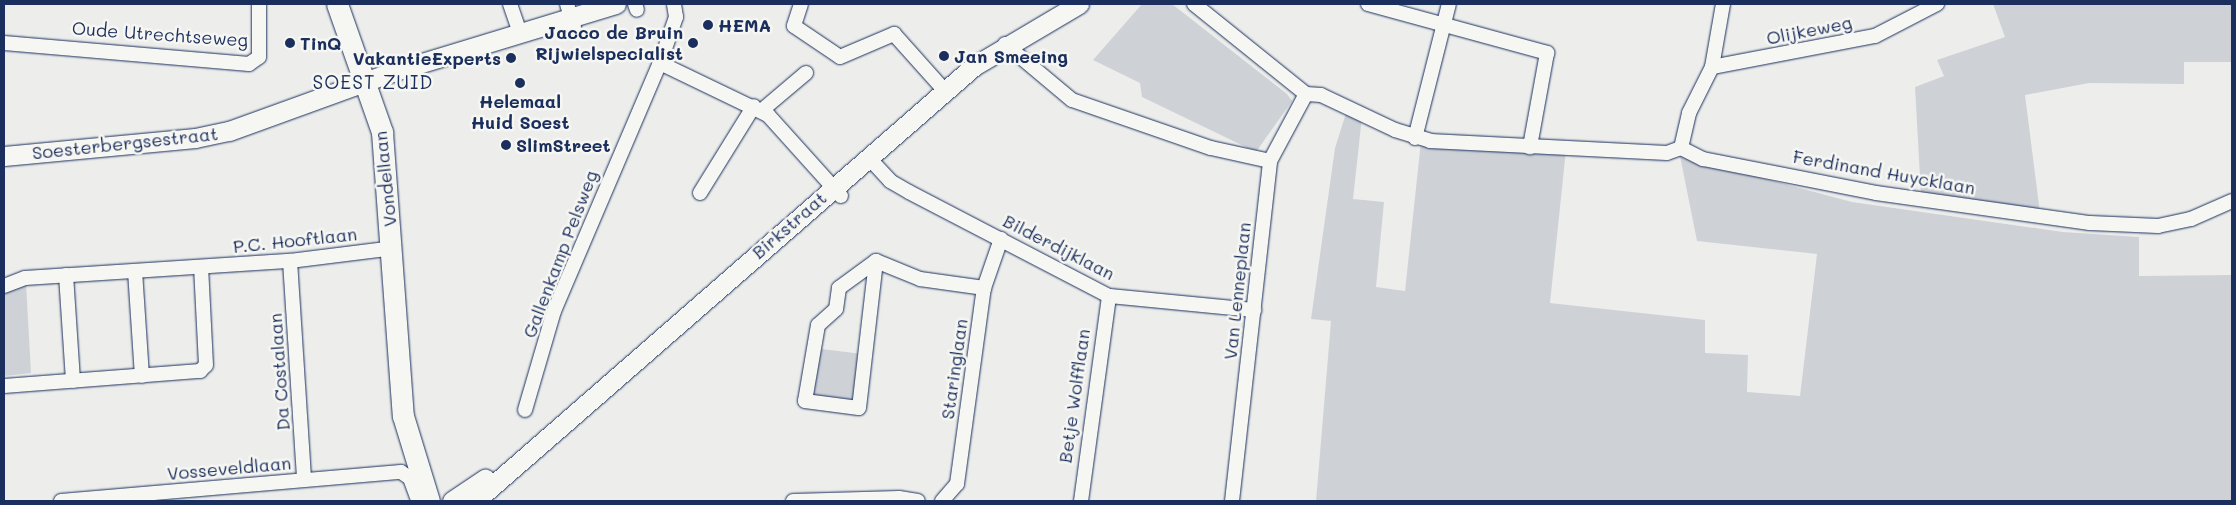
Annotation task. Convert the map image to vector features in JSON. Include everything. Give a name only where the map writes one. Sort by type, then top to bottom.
[{"type":"main road","points":[[338,4],[371,79]]},
{"type":"main road","points":[[350,4],[371,79]]},
{"type":"main road","name":"Soesterbergsestraat","points":[[4,156],[195,138],[244,126],[371,79],[519,30],[616,4]]},
{"type":"main road","name":"Birkstraat","points":[[475,501],[513,466],[837,192],[868,157],[945,91],[1005,44],[1079,4]]},
{"type":"main road","name":"Vondellaan","points":[[371,79],[386,156],[394,248],[403,416],[429,501]]},
{"type":"main road","name":"Vondellaan","points":[[402,388],[440,501]]},
{"type":"main road","name":"Birkstraat","points":[[452,501],[513,466]]},
{"type":"street","name":"Oude Utrechtseweg","points":[[4,43],[249,64],[259,58],[259,4]]},
{"type":"street","points":[[510,4],[519,30]]},
{"type":"street","name":"Gallenkamp Pelsweg","points":[[525,410],[554,311],[660,63],[676,17],[674,4]]},
{"type":"street","points":[[801,4],[794,26],[840,57],[894,34],[945,91]]},
{"type":"street","points":[[1194,4],[1306,94],[1321,95],[1415,138],[1530,147],[1667,153],[1682,148],[1689,113],[1712,67],[1723,4]]},
{"type":"street","points":[[1368,4],[1547,53],[1530,147]]},
{"type":"street","points":[[1415,138],[1449,4]]},
{"type":"street","name":"Olijkeweg","points":[[1712,67],[1875,36],[1937,4]]},
{"type":"street","points":[[1005,44],[1072,100],[1211,148],[1270,161]]},
{"type":"street","points":[[660,63],[758,109],[837,192]]},
{"type":"street","points":[[700,193],[758,109],[806,74]]},
{"type":"street","name":"Van Lenneplaan","points":[[1232,501],[1270,161],[1306,94]]},
{"type":"street","name":"Ferdinand Huycklaan","points":[[1682,148],[1703,160],[1876,193],[2090,223],[2158,226],[2191,219],[2232,201]]},
{"type":"street","name":"Bilderdijklaan","points":[[868,157],[890,181],[1109,296],[1254,310]]},
{"type":"street","name":"Staringlaan","points":[[942,501],[957,484],[984,288],[1001,239]]},
{"type":"street","name":"P.C. Hooftlaan","points":[[4,286],[25,278],[290,260],[394,248]]},
{"type":"street","name":"Da Costalaan","points":[[290,260],[304,480]]},
{"type":"street","points":[[876,261],[920,279],[984,288]]},
{"type":"street","points":[[876,261],[858,408],[805,401],[818,325],[836,309],[839,288],[876,261]]},
{"type":"street","points":[[4,386],[193,373],[206,365],[201,267]]},
{"type":"street","points":[[135,271],[142,376]]},
{"type":"street","points":[[66,276],[73,381]]},
{"type":"street","name":"Betje Wolfflaan","points":[[1081,501],[1109,296]]},
{"type":"street","name":"Vosseveldlaan","points":[[61,501],[402,472],[410,478],[419,501]]},
{"type":"street","points":[[793,501],[899,498],[918,501]]},
{"type":"shaded area","points":[[1142,4],[1172,4],[1287,94],[1292,101],[1256,152],[1142,97],[1140,83],[1093,60]]},
{"type":"shaded area","points":[[1993,4],[2232,4],[2232,62],[2184,62],[2184,84],[2089,83],[2025,95],[2040,213],[1921,195],[1915,87],[1944,76],[1937,60],[2005,37]]},
{"type":"shaded area","points":[[1346,113],[1362,117],[1353,199],[1384,202],[1376,287],[1405,291],[1421,141],[1566,150],[1550,303],[1705,320],[1705,353],[1748,355],[1747,392],[1800,396],[1817,254],[1697,241],[1680,156],[1852,202],[2063,232],[2139,237],[2139,276],[2232,275],[2232,501],[1316,501],[1331,321],[1311,319],[1335,148]]},
{"type":"shaded area","points":[[26,283],[31,373],[4,376],[4,294]]},
{"type":"shaded area","points":[[814,348],[862,354],[856,403],[809,398]]},
{"type":"place","name":"HEMA","points":[[708,25]]},
{"type":"place","name":"TinQ","points":[[290,43]]},
{"type":"place","name":"Jacco de Bruin Rijwielspecialist","points":[[693,43]]},
{"type":"place","name":"Jan Smeeing","points":[[944,56]]},
{"type":"place","name":"VakantieExperts","points":[[511,58]]},
{"type":"place","name":"Helemaal Huid Soest","points":[[520,83]]},
{"type":"place","name":"SlimStreet","points":[[506,145]]},
{"type":"district","name":"SOEST ZUID","points":[[373,82]]}]
